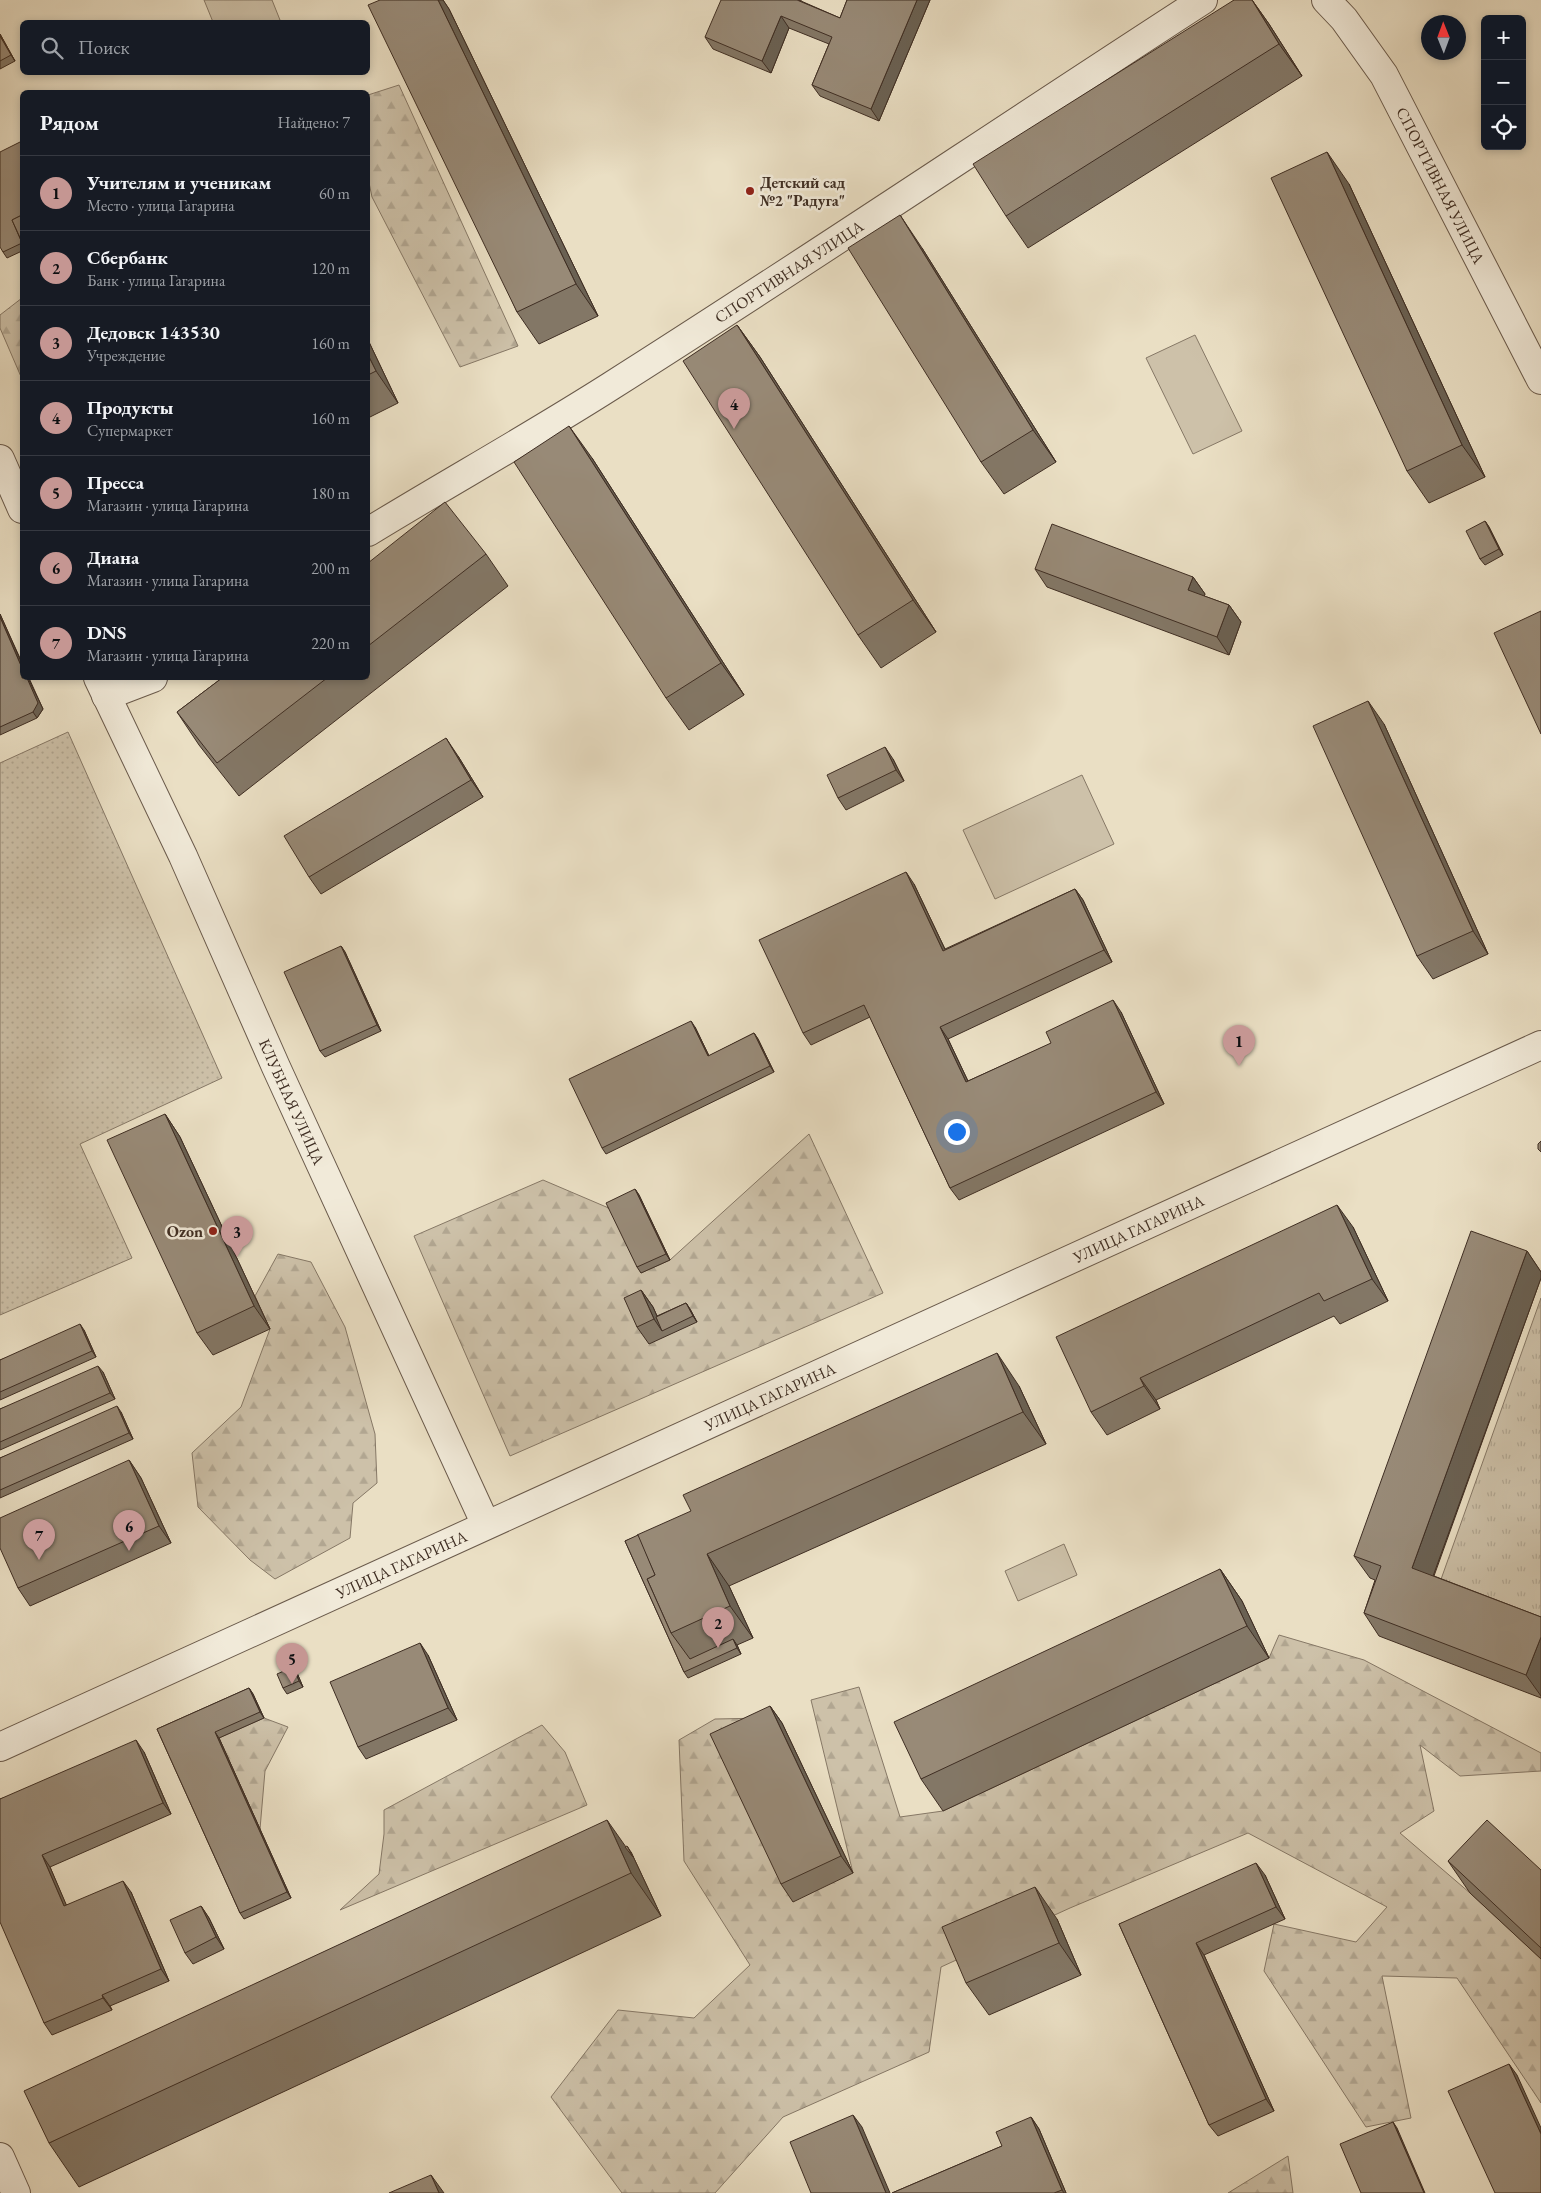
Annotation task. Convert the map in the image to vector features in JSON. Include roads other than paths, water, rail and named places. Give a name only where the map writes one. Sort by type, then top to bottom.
[{"type":"street","name":"СПОРТИВНАЯ УЛИЦА","points":[[370,531],[607,388],[795,269],[932,176],[1203,0]]},
{"type":"street","name":"СПОРТИВНАЯ УЛИЦА","points":[[1326,0],[1344,19],[1384,75],[1541,380]]},
{"type":"street","points":[[0,459],[20,504]]},
{"type":"street","points":[[102,687],[141,680]]},
{"type":"street","name":"КЛУБНАЯ УЛИЦА","points":[[102,687],[183,856],[276,1067],[486,1525]]},
{"type":"street","name":"УЛИЦА ГАГАРИНА","points":[[0,1747],[1541,1045]]},
{"type":"street","points":[[0,2156],[16,2193]]},
{"type":"place","name":"Детский сад №2 \"Радуга\"","points":[[750,191]]},
{"type":"place","name":"Продукты","points":[[734,429]]},
{"type":"place","name":"Учителям и ученикам","points":[[1239,1066]]},
{"type":"place","name":"Ozon","points":[[213,1231]]},
{"type":"place","name":"Дедовск 143530","points":[[237,1257]]},
{"type":"place","name":"Диана","points":[[129,1551]]},
{"type":"place","name":"DNS","points":[[39,1560]]},
{"type":"place","name":"Сбербанк","points":[[718,1648]]},
{"type":"place","name":"Пресса","points":[[292,1684]]}]
